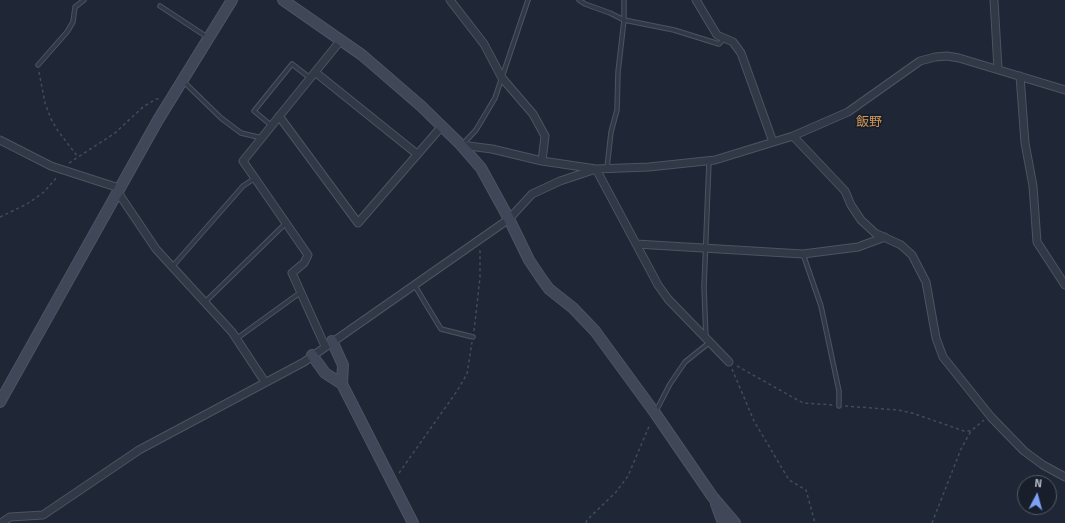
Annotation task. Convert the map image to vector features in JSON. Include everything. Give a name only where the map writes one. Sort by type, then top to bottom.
[{"type":"street","points":[[0,402],[118,189],[171,98],[232,0]]},
{"type":"street","points":[[283,0],[362,55],[442,126],[481,168],[509,219],[529,260],[541,278],[549,289],[573,308],[595,331],[655,413],[712,496],[735,523]]},
{"type":"street","points":[[450,0],[484,44],[502,78],[533,114],[545,136],[542,160]]},
{"type":"street","points":[[696,0],[717,35],[733,42],[741,53],[773,142]]},
{"type":"street","points":[[994,0],[998,69]]},
{"type":"street","points":[[341,40],[243,161],[308,255],[304,263],[292,273],[328,344],[343,365],[342,384],[413,523]]},
{"type":"street","points":[[1,523],[10,517],[43,515],[139,450],[304,362],[509,219],[532,194],[560,181],[596,169],[649,167],[715,160],[793,136],[848,112],[920,61],[935,57],[947,56],[959,58],[1065,90]]},
{"type":"street","points":[[315,72],[417,154]]},
{"type":"street","points":[[1020,76],[1024,143],[1033,186],[1037,242],[1065,285]]},
{"type":"street","points":[[279,116],[358,223],[442,126]]},
{"type":"street","points":[[793,136],[844,191],[851,206],[861,220],[875,233],[901,245],[912,254],[926,282],[936,338],[943,357],[991,417],[1024,451],[1043,465],[1065,477]]},
{"type":"street","points":[[2,143],[51,166],[118,189],[156,249],[236,340],[265,382]]},
{"type":"street","points":[[461,145],[492,149],[542,160],[596,169]]},
{"type":"street","points":[[596,169],[658,285],[668,299],[729,362]]},
{"type":"street","points":[[636,244],[803,254],[858,247],[885,237]]},
{"type":"street","points":[[312,355],[324,373],[342,384]]},
{"type":"street","points":[[712,496],[723,523]]},
{"type":"lane","points":[[38,65],[67,32],[73,22],[75,7],[84,0]]},
{"type":"lane","points":[[461,145],[476,130],[495,98],[528,0]]},
{"type":"lane","points":[[579,0],[585,4],[624,20],[674,30],[719,44],[724,39]]},
{"type":"lane","points":[[607,168],[611,132],[617,110],[618,72],[624,20],[624,0]]},
{"type":"lane","points":[[160,6],[209,38]]},
{"type":"lane","points":[[272,126],[254,111],[292,64],[310,78]]},
{"type":"lane","points":[[182,80],[221,118],[241,132],[262,138]]},
{"type":"lane","points":[[655,413],[670,384],[685,362],[708,340],[704,287],[709,161]]},
{"type":"lane","points":[[172,266],[242,186],[255,178]]},
{"type":"lane","points":[[204,302],[286,223]]},
{"type":"lane","points":[[803,254],[821,306],[839,391],[840,406]]},
{"type":"lane","points":[[414,285],[441,329],[473,336]]},
{"type":"lane","points":[[236,340],[301,292]]},
{"type":"path","points":[[38,65],[41,88],[51,119],[58,131],[78,157]]},
{"type":"path","points":[[0,217],[27,204],[44,192],[54,182],[62,169],[115,133],[143,107],[156,99],[171,98]]},
{"type":"path","points":[[392,483],[467,374],[480,277],[480,239]]},
{"type":"path","points":[[729,362],[804,403],[898,410],[912,413],[964,431],[971,431]]},
{"type":"path","points":[[729,362],[754,421],[789,480],[806,490],[815,523]]},
{"type":"path","points":[[586,523],[587,520],[616,492],[628,476],[655,413]]},
{"type":"path","points":[[932,523],[961,449],[971,431],[984,420],[991,417]]},
{"type":"district","name":"飯野","points":[[869,123]]}]
